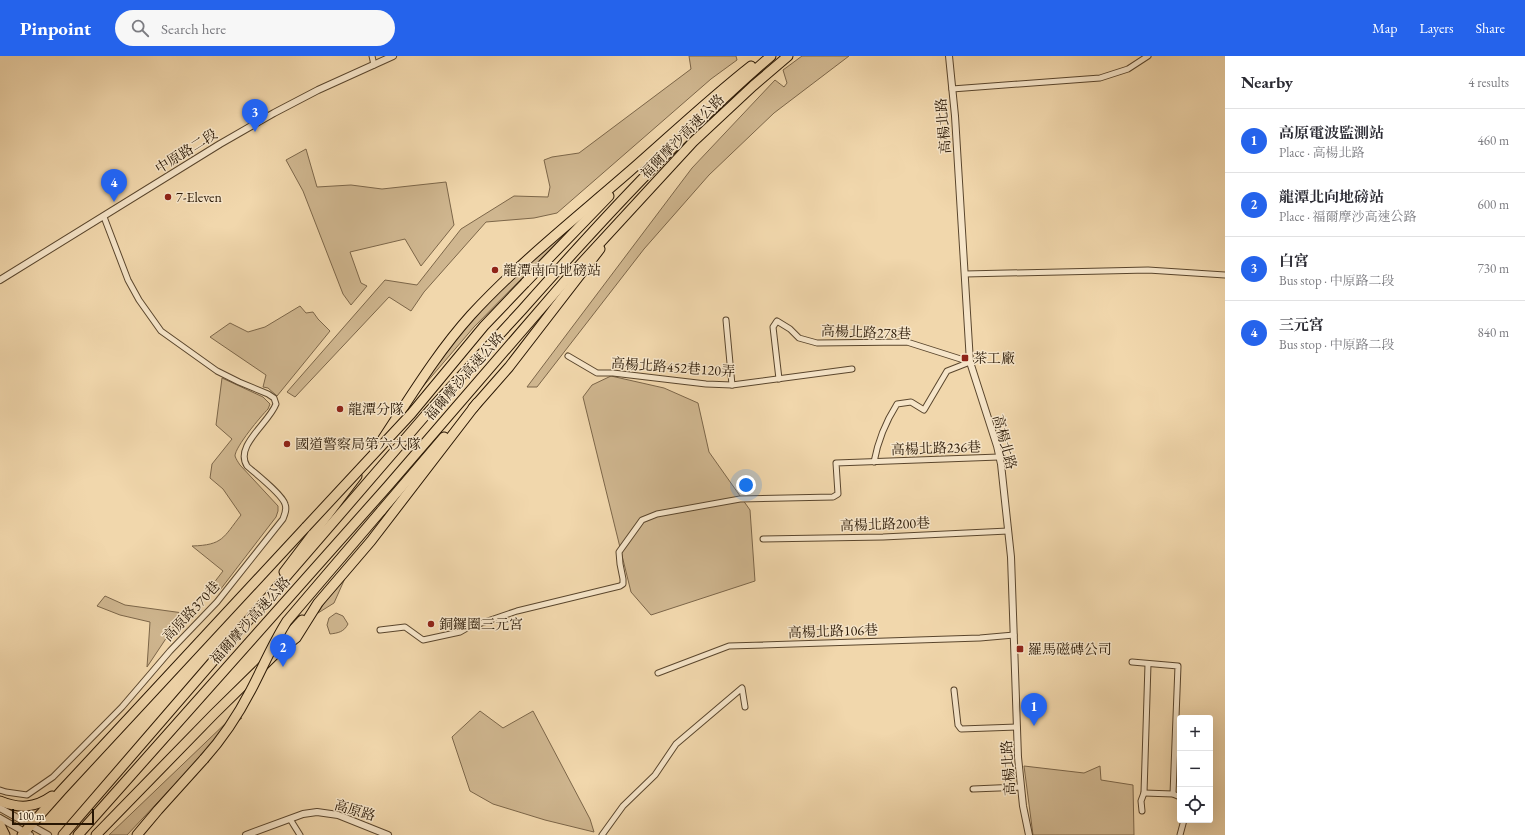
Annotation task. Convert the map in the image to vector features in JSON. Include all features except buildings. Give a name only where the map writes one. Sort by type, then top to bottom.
[{"type":"highway","points":[[265,602],[282,575],[361,471],[431,366],[471,316],[498,288],[554,237],[707,102],[764,56]]},
{"type":"highway","name":"福爾摩沙高速公路","points":[[63,835],[429,411],[606,217],[698,123],[771,56]]},
{"type":"highway","name":"福爾摩沙高速公路","points":[[78,835],[383,491],[564,281],[693,142],[753,86],[788,56]]},
{"type":"highway","points":[[27,832],[62,790],[411,414],[484,326],[582,225],[640,162]]},
{"type":"highway","points":[[137,835],[223,736],[239,712],[278,634],[287,621],[448,432],[477,403],[509,367],[632,207]]},
{"type":"highway","points":[[96,835],[214,714],[273,656],[296,638],[325,594],[371,540],[477,403]]},
{"type":"highway","points":[[0,801],[8,804],[34,806],[47,800],[62,790]]},
{"type":"highway","points":[[141,835],[147,824]]},
{"type":"highway","points":[[0,825],[5,835]]},
{"type":"street","points":[[372,56],[374,65]]},
{"type":"street","name":"中原路二段","points":[[0,280],[220,144],[274,113],[318,90],[393,56]]},
{"type":"street","name":"高楊北路","points":[[949,56],[955,116],[970,362],[999,457],[1011,557],[1017,727],[1023,806],[1029,835]]},
{"type":"street","points":[[952,89],[1100,78],[1128,69],[1148,56]]},
{"type":"street","name":"高原路370巷","points":[[0,790],[27,795],[53,777],[122,708],[170,651],[217,602],[283,519],[286,510],[285,504],[280,496],[247,466],[244,462],[243,453],[245,446],[271,414],[276,404],[274,398],[217,371],[161,331],[139,300],[128,280],[104,217]]},
{"type":"street","points":[[965,274],[1148,270],[1225,275]]},
{"type":"street","points":[[726,320],[732,385]]},
{"type":"street","name":"高楊北路278巷","points":[[779,379],[773,327],[777,321],[790,329],[799,338],[817,343],[907,342],[970,362]]},
{"type":"street","name":"高楊北路452巷120弄","points":[[568,356],[597,373],[706,384],[732,385],[852,369]]},
{"type":"street","points":[[874,462],[877,442],[888,417],[896,404],[911,402],[924,410],[947,371],[970,362]]},
{"type":"street","name":"高楊北路236巷","points":[[380,630],[405,627],[424,640],[460,632],[467,628],[517,611],[620,586],[623,579],[619,552],[642,520],[657,514],[740,499],[833,497],[838,494],[836,463],[999,457]]},
{"type":"street","name":"高楊北路200巷","points":[[763,540],[1008,531]]},
{"type":"street","name":"高楊北路106巷","points":[[658,673],[729,646],[980,638],[1014,635]]},
{"type":"street","points":[[1132,662],[1178,666],[1173,794]]},
{"type":"street","points":[[1142,811],[1144,793],[1148,664]]},
{"type":"street","points":[[602,835],[623,806],[655,775],[676,744],[742,688],[745,707]]},
{"type":"street","points":[[954,690],[958,725],[961,729],[1017,727]]},
{"type":"street","points":[[973,789],[1021,787]]},
{"type":"street","points":[[1144,793],[1173,794],[1177,796]]},
{"type":"street","points":[[0,808],[27,832]]},
{"type":"street","name":"高原路","points":[[246,835],[303,814],[317,812],[338,815],[388,835]]},
{"type":"street","points":[[0,818],[27,832],[46,834]]},
{"type":"street","points":[[290,819],[300,835]]},
{"type":"street","points":[[1180,835],[1183,823]]},
{"type":"shaded area","points":[[689,56],[736,56],[737,60],[711,79],[557,213],[534,218],[486,222],[424,292],[411,311],[389,297],[295,397],[287,392],[385,280],[417,285],[461,229],[514,196],[548,197],[550,187],[544,160],[552,157],[579,153],[691,69]]},
{"type":"shaded area","points":[[802,56],[849,56],[774,113],[709,175],[644,249],[537,387],[527,387],[692,168],[775,80],[784,87],[787,83],[783,70]]},
{"type":"shaded area","points":[[306,149],[317,187],[351,185],[382,189],[446,182],[454,225],[421,266],[405,239],[350,252],[361,283],[367,286],[351,305],[343,294],[303,191],[286,160]]},
{"type":"shaded area","points":[[577,222],[474,327],[420,390],[438,362],[484,306],[523,269]]},
{"type":"shaded area","points":[[300,306],[306,313],[313,312],[330,331],[277,396],[268,388],[263,387],[266,375],[210,337],[230,323],[248,332],[265,327]]},
{"type":"shaded area","points":[[611,376],[664,388],[698,403],[709,452],[750,510],[755,581],[651,615],[631,592],[583,397],[592,385]]},
{"type":"shaded area","points":[[222,378],[263,397],[270,404],[268,409],[239,446],[235,456],[240,465],[278,506],[278,511],[276,517],[220,590],[213,584],[223,571],[192,546],[210,544],[221,539],[226,535],[241,515],[223,489],[210,478],[212,464],[232,439],[216,425]]},
{"type":"shaded area","points":[[346,576],[334,603],[318,613],[333,589]]},
{"type":"shaded area","points":[[105,596],[125,605],[183,613],[147,667],[150,622],[120,615],[97,606]]},
{"type":"shaded area","points":[[336,613],[343,616],[348,624],[345,629],[340,632],[330,634],[327,625],[329,618]]},
{"type":"shaded area","points":[[480,711],[503,728],[533,711],[590,819],[594,832],[545,820],[493,804],[470,791],[452,737]]},
{"type":"shaded area","points":[[242,718],[225,731],[127,835],[109,835],[230,719]]},
{"type":"shaded area","points":[[1024,766],[1084,773],[1100,766],[1101,780],[1133,785],[1134,835],[1033,835]]},
{"type":"place","name":"白宮","points":[[255,132]]},
{"type":"place","name":"7-Eleven","points":[[168,197]]},
{"type":"place","name":"三元宮","points":[[114,202]]},
{"type":"place","name":"龍潭南向地磅站","points":[[495,270]]},
{"type":"place","name":"茶工廠","points":[[965,358]]},
{"type":"place","name":"龍潭分隊","points":[[340,409]]},
{"type":"place","name":"國道警察局第六大隊","points":[[287,444]]},
{"type":"place","name":"銅鑼圈三元宮","points":[[431,624]]},
{"type":"place","name":"羅馬磁磚公司","points":[[1020,649]]},
{"type":"place","name":"龍潭北向地磅站","points":[[283,667]]},
{"type":"place","name":"高原電波監測站","points":[[1034,726]]}]
